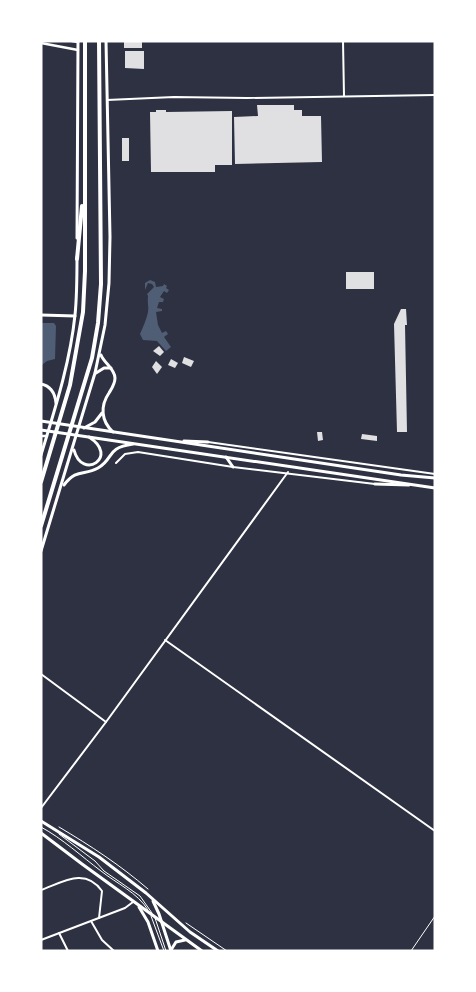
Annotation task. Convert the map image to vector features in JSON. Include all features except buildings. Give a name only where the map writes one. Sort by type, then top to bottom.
[{"type":"highway","points":[[41,482],[70,384],[80,332],[85,278],[85,41]]},
{"type":"highway","points":[[41,526],[89,370],[99,312],[101,250],[100,41]]},
{"type":"highway","points":[[77,259],[85,186]]},
{"type":"main road","points":[[41,551],[62,487],[95,373],[106,314],[109,276],[106,41]]},
{"type":"main road","points":[[41,455],[67,363],[75,316],[78,42]]},
{"type":"main road","points":[[41,315],[75,316]]},
{"type":"main road","points":[[83,428],[95,422],[102,413],[106,397],[115,382],[115,375],[100,354]]},
{"type":"main road","points":[[95,373],[104,368],[111,368]]},
{"type":"main road","points":[[41,384],[46,385],[52,390],[56,405]]},
{"type":"main road","points":[[102,413],[105,423],[114,432]]},
{"type":"main road","points":[[42,421],[411,476],[435,476]]},
{"type":"main road","points":[[41,430],[435,488]]},
{"type":"main road","points":[[74,446],[76,455],[82,463],[90,465],[97,463],[101,456],[101,449],[96,442],[86,436]]},
{"type":"main road","points":[[173,441],[208,442]]},
{"type":"main road","points":[[62,487],[74,474],[94,470],[102,466],[116,449],[139,444]]},
{"type":"main road","points":[[226,457],[232,467]]},
{"type":"main road","points":[[375,484],[396,486],[415,484]]},
{"type":"main road","points":[[41,821],[92,852],[151,897],[190,932],[218,951]]},
{"type":"main road","points":[[41,833],[202,951]]},
{"type":"main road","points":[[151,897],[162,922],[171,951]]},
{"type":"main road","points":[[137,904],[148,922],[158,951]]},
{"type":"main road","points":[[171,951],[176,942],[187,940]]},
{"type":"street","points":[[72,41],[78,42]]},
{"type":"street","points":[[343,41],[344,96]]},
{"type":"street","points":[[42,42],[78,50]]},
{"type":"street","points":[[106,100],[174,97],[247,98],[435,95]]},
{"type":"street","points":[[41,436],[47,436]]},
{"type":"street","points":[[208,442],[435,476]]},
{"type":"street","points":[[116,463],[125,454],[138,452],[232,467],[288,472],[375,484]]},
{"type":"street","points":[[41,808],[288,472]]},
{"type":"street","points":[[165,640],[435,831]]},
{"type":"street","points":[[41,674],[106,722]]},
{"type":"street","points":[[41,890],[75,877],[87,879],[99,887],[102,892],[99,918]]},
{"type":"street","points":[[41,940],[125,908],[133,902]]},
{"type":"street","points":[[91,921],[102,940],[114,951]]},
{"type":"street","points":[[59,934],[68,951]]},
{"type":"lane","points":[[41,821],[104,871],[140,896],[154,916],[165,951]]},
{"type":"lane","points":[[41,828],[62,840],[143,902],[150,913],[165,951]]},
{"type":"lane","points":[[411,951],[435,916]]},
{"type":"water","points":[[150,280],[155,282],[156,287],[163,286],[164,284],[169,290],[167,293],[164,291],[160,297],[164,299],[163,302],[159,302],[157,308],[162,309],[162,311],[156,312],[158,325],[162,333],[166,331],[168,334],[164,337],[171,347],[166,351],[157,341],[143,340],[140,334],[148,312],[147,294],[154,287],[148,283],[145,290],[145,283]]},
{"type":"water","points":[[41,323],[54,323],[56,326],[55,359],[47,361],[42,365]]}]
